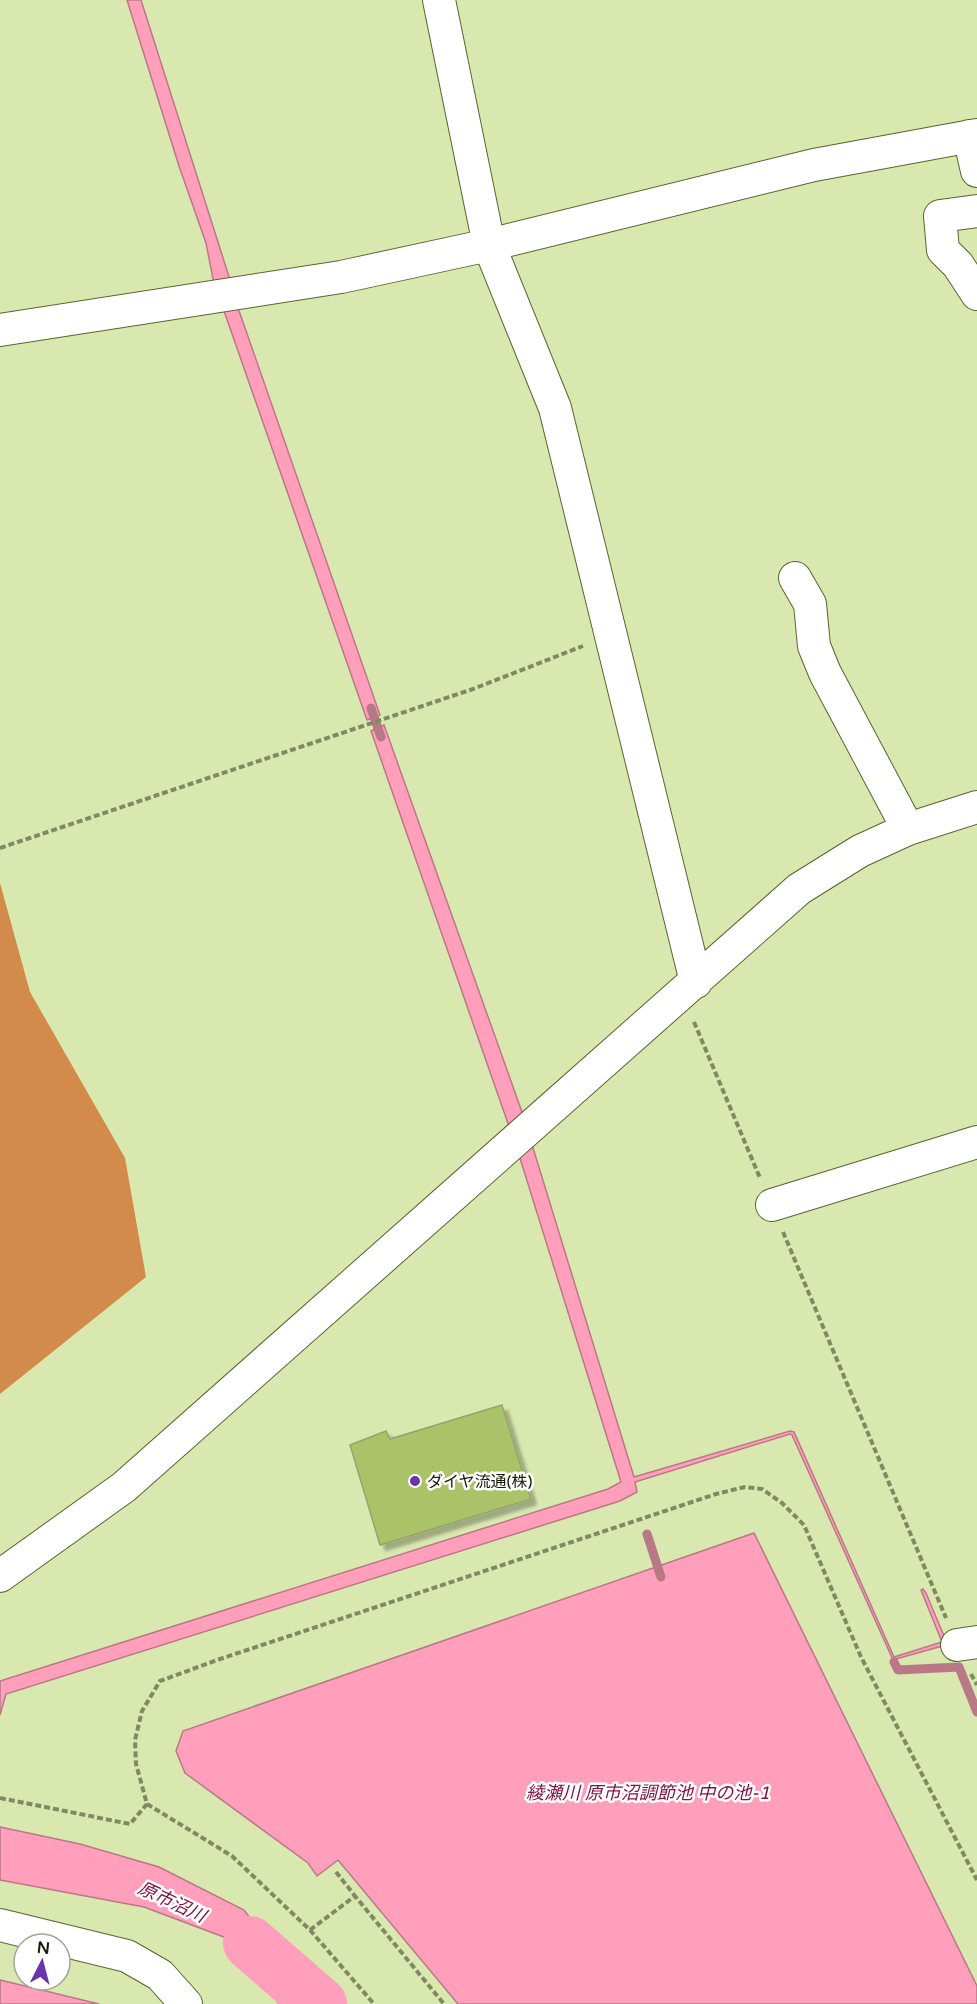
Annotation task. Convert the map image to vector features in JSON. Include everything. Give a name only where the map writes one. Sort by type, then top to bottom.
[{"type":"street","points":[[439,0],[489,245],[555,408],[611,636],[689,988]]},
{"type":"street","points":[[0,330],[340,277],[489,245],[814,165],[973,135],[977,171]]},
{"type":"street","points":[[977,211],[940,216],[943,250],[958,265],[977,294]]},
{"type":"street","points":[[795,578],[810,604],[814,646],[825,673],[908,829]]},
{"type":"street","points":[[0,1576],[124,1487],[799,889],[860,851],[908,829],[977,807]]},
{"type":"street","points":[[772,1205],[977,1142]]},
{"type":"street","points":[[0,1596],[7,1590],[35,1551]]},
{"type":"street","points":[[0,1925],[127,1956],[160,1974],[186,2004]]},
{"type":"path","points":[[0,848],[387,719],[611,636]]},
{"type":"path","points":[[689,988],[772,1205],[967,1643]]},
{"type":"path","points":[[374,2004],[310,1930],[232,1856],[147,1804],[136,1764],[135,1740],[142,1711],[160,1681],[705,1498],[745,1487],[762,1489],[782,1503],[804,1525],[861,1657],[977,1880]]},
{"type":"path","points":[[0,1798],[130,1824],[147,1804]]},
{"type":"path","points":[[336,1872],[444,2004]]},
{"type":"path","points":[[310,1930],[355,1896]]},
{"type":"shaded area","points":[[0,883],[30,992],[125,1158],[146,1277],[0,1394]]},
{"type":"water","points":[[127,0],[141,0],[231,283],[214,284],[206,243],[179,166]]},
{"type":"water","points":[[237,305],[380,715],[367,720],[223,308]]},
{"type":"water","points":[[384,725],[522,1112],[634,1477],[790,1431],[794,1432],[894,1657],[942,1642],[921,1590],[923,1589],[926,1593],[946,1641],[942,1646],[896,1659],[900,1671],[898,1671],[790,1434],[635,1482],[637,1492],[620,1501],[6,1694],[0,1715],[0,1681],[608,1489],[621,1482],[519,1155],[371,731]]},
{"type":"water","name":"綾瀬川 原市沼調節池 中の池-1","points":[[754,1533],[977,1986],[977,2004],[458,2004],[338,1860],[317,1876],[308,1863],[185,1773],[176,1751],[183,1731]]},
{"type":"water","points":[[0,1827],[80,1844],[159,1867],[244,1910],[317,2004],[279,2004],[229,1939],[144,1907],[0,1880]]},
{"type":"water","points":[[0,1980],[12,1983],[12,1992],[50,1992],[99,2004],[0,2004]]},
{"type":"building","points":[[502,1405],[531,1499],[380,1545],[350,1445],[386,1431],[390,1439]]},
{"type":"waterway","points":[[371,708],[381,737]]},
{"type":"waterway","points":[[647,1534],[661,1577]]},
{"type":"waterway","points":[[894,1662],[898,1670],[959,1667],[977,1712]]},
{"type":"waterway","name":"原市沼川","points":[[250,1943],[320,2004]]},
{"type":"place","name":"ダイヤ流通(株)","points":[[415,1481]]}]
